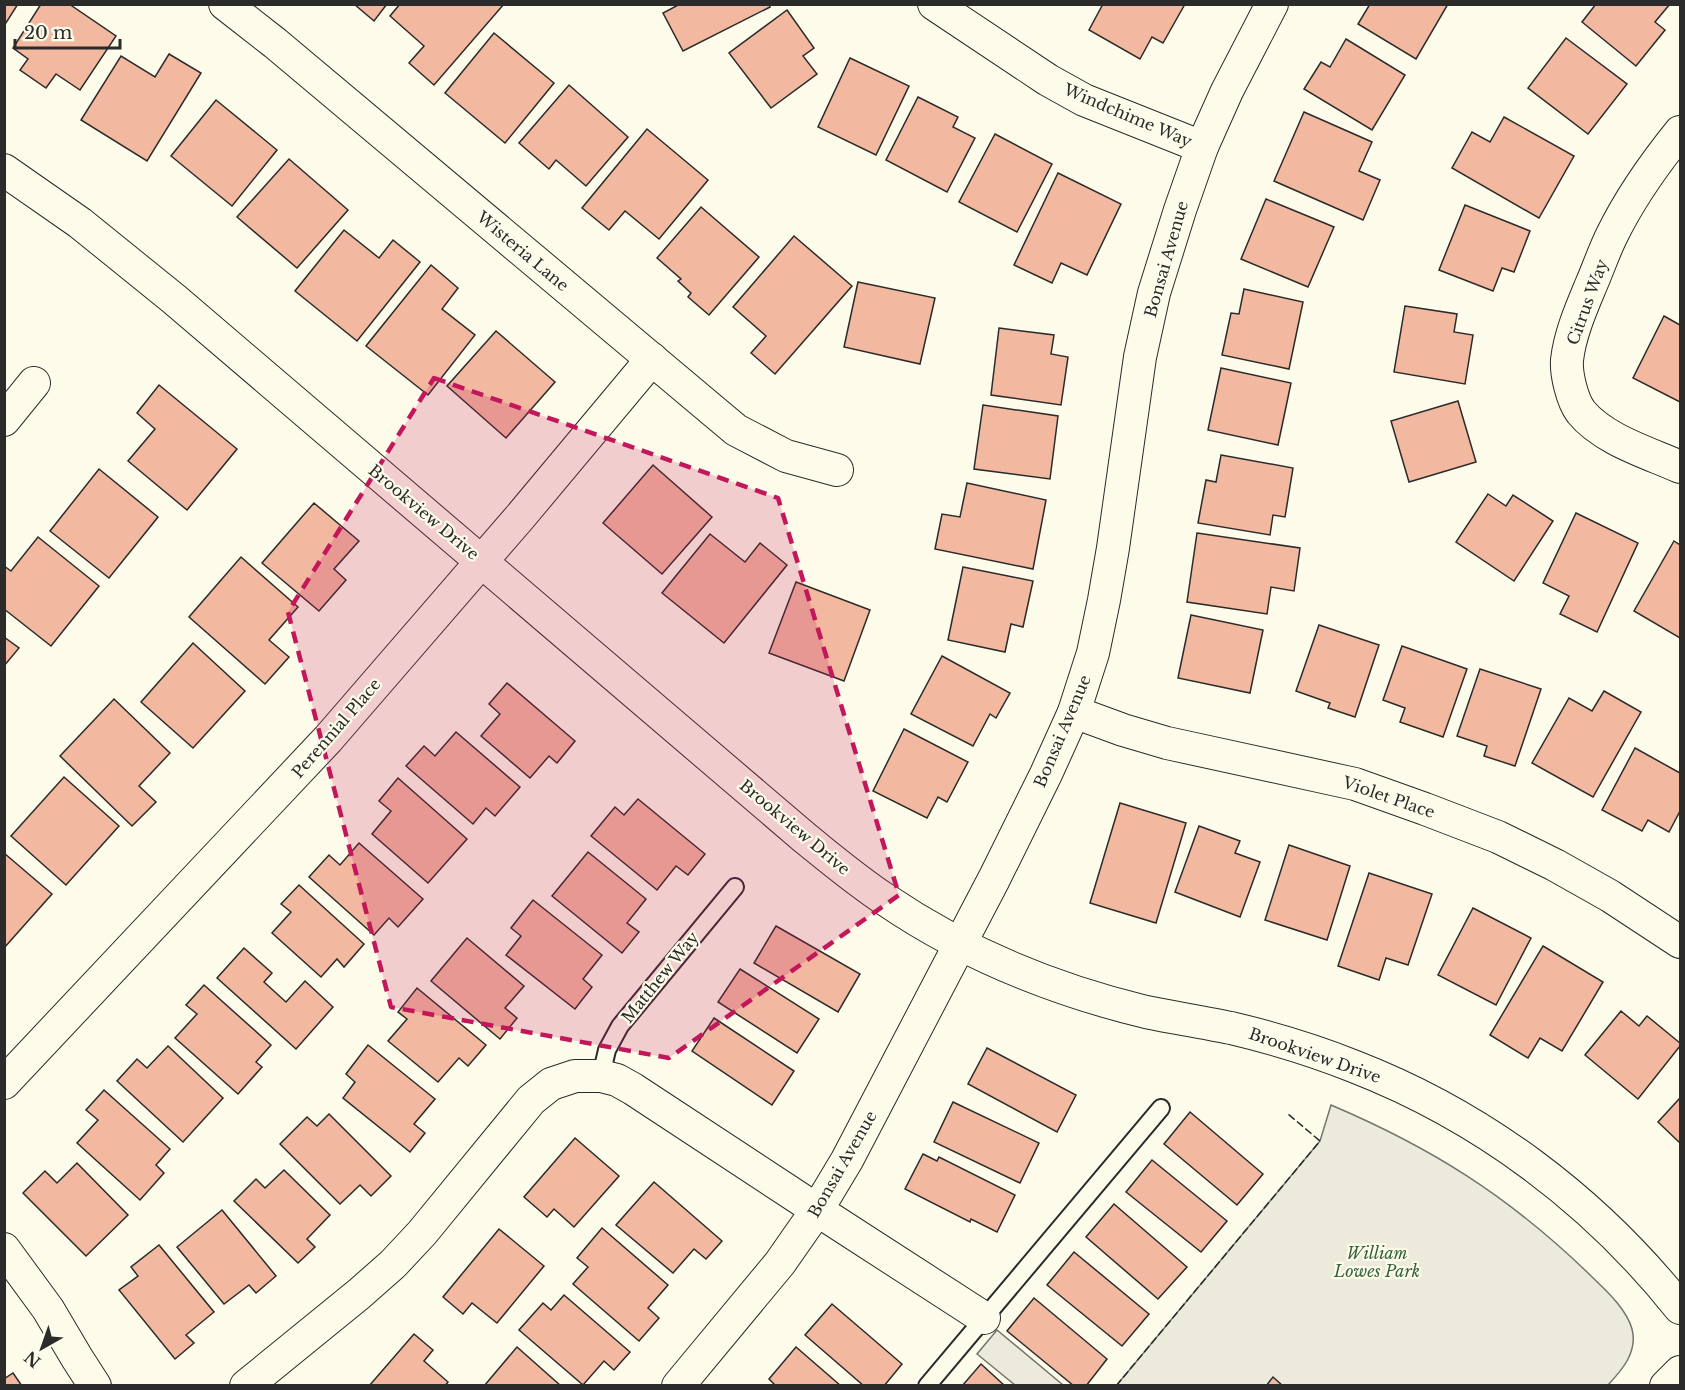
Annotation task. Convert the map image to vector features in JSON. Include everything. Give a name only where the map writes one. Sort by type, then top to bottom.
[{"type":"street","name":"Wisteria Lane","points":[[225,4],[736,430],[786,456],[837,470]]},
{"type":"street","name":"Windchime Way","points":[[934,4],[1048,80],[1084,100],[1202,147]]},
{"type":"street","name":"Bonsai Avenue","points":[[678,1386],[780,1263],[817,1210],[847,1160],[961,944],[1046,774],[1074,712],[1093,654],[1104,600],[1140,357],[1154,293],[1202,147],[1227,91],[1272,4]]},
{"type":"street","name":"Citrus Way","points":[[1680,132],[1640,186],[1613,234],[1573,332],[1567,361],[1571,392],[1580,411],[1597,427],[1617,439],[1680,467]]},
{"type":"street","name":"Brookview Drive","points":[[4,170],[80,223],[174,299],[844,869],[884,899],[961,944],[1000,963],[1070,990],[1146,1011],[1283,1041],[1352,1065],[1408,1089],[1503,1143],[1556,1183],[1640,1261],[1680,1308]]},
{"type":"street","name":"Perennial Place","points":[[4,1083],[296,774],[482,561],[652,359]]},
{"type":"street","points":[[4,420],[34,383]]},
{"type":"street","name":"Violet Place","points":[[1074,712],[1167,743],[1355,784],[1425,809],[1498,837],[1555,865],[1678,933]]},
{"type":"street","points":[[246,1386],[393,1264],[422,1233],[531,1100],[551,1084],[575,1076],[601,1076],[617,1080],[633,1089],[984,1318]]},
{"type":"street","points":[[4,1249],[48,1308],[95,1386]]},
{"type":"street","points":[[1666,1386],[1680,1372]]},
{"type":"lane","name":"Matthew Way","points":[[601,1076],[607,1050],[620,1026],[735,886]]},
{"type":"lane","points":[[927,1386],[1161,1108]]},
{"type":"highlighted area","points":[[434,378],[778,498],[899,895],[669,1058],[391,1007],[288,612]]},
{"type":"green space","name":"William Lowes Park","points":[[1331,1105],[1368,1121],[1467,1176],[1528,1220],[1607,1291],[1625,1313],[1633,1337],[1628,1360],[1608,1385],[1116,1386],[1320,1141]]},
{"type":"green space","points":[[997,1330],[1063,1385],[1015,1385],[977,1354]]},
{"type":"building","points":[[4,4],[18,4],[4,26]]},
{"type":"building","points":[[41,4],[69,4],[116,36],[80,90],[56,74],[46,88],[20,70],[28,59],[13,48]]},
{"type":"building","points":[[354,4],[387,4],[374,21]]},
{"type":"building","points":[[400,4],[504,4],[434,85],[409,63],[424,46],[390,16]]},
{"type":"building","points":[[680,4],[769,4],[770,7],[683,51],[663,13]]},
{"type":"building","points":[[1103,4],[1185,4],[1163,43],[1152,37],[1140,59],[1089,30]]},
{"type":"building","points":[[1370,4],[1448,4],[1416,59],[1358,24]]},
{"type":"building","points":[[1596,4],[1670,4],[1655,22],[1665,30],[1636,66],[1582,22]]},
{"type":"building","points":[[787,10],[814,48],[803,56],[817,74],[771,108],[729,53]]},
{"type":"building","points":[[494,33],[554,83],[505,143],[445,93]]},
{"type":"building","points":[[1566,38],[1627,84],[1588,134],[1528,88]]},
{"type":"building","points":[[1346,39],[1405,75],[1372,130],[1304,89],[1321,62],[1330,67]]},
{"type":"building","points":[[169,54],[201,73],[147,161],[81,120],[121,56],[155,77]]},
{"type":"building","points":[[850,58],[909,86],[876,155],[818,127]]},
{"type":"building","points":[[569,85],[628,137],[586,186],[556,160],[549,169],[519,143]]},
{"type":"building","points":[[918,97],[958,117],[953,127],[975,138],[947,192],[886,160]]},
{"type":"building","points":[[216,100],[277,150],[232,206],[171,156]]},
{"type":"building","points":[[1304,112],[1372,142],[1359,171],[1380,180],[1363,220],[1274,181]]},
{"type":"building","points":[[1504,117],[1574,156],[1539,218],[1452,168],[1472,132],[1490,142]]},
{"type":"building","points":[[647,129],[708,180],[659,239],[625,211],[609,230],[582,208]]},
{"type":"building","points":[[995,134],[1052,164],[1017,232],[959,202]]},
{"type":"building","points":[[289,159],[348,210],[297,268],[237,217]]},
{"type":"building","points":[[1058,173],[1121,204],[1087,275],[1061,263],[1052,283],[1014,265]]},
{"type":"building","points":[[1266,199],[1334,227],[1308,287],[1241,259]]},
{"type":"building","points":[[1465,205],[1530,231],[1514,272],[1502,268],[1493,291],[1439,270]]},
{"type":"building","points":[[701,207],[759,257],[709,315],[688,297],[691,293],[678,281],[681,279],[657,258]]},
{"type":"building","points":[[344,230],[379,258],[393,240],[420,262],[357,341],[295,291]]},
{"type":"building","points":[[794,236],[852,286],[775,374],[751,353],[766,336],[733,307]]},
{"type":"building","points":[[431,265],[458,288],[442,309],[475,335],[428,395],[366,346]]},
{"type":"building","points":[[858,282],[935,298],[920,364],[844,347]]},
{"type":"building","points":[[1244,289],[1303,302],[1289,369],[1222,355],[1231,313],[1239,314]]},
{"type":"building","points":[[1405,306],[1457,314],[1454,332],[1473,335],[1465,384],[1394,372]]},
{"type":"building","points":[[1664,316],[1680,325],[1680,402],[1633,378]]},
{"type":"building","points":[[999,328],[1054,335],[1051,354],[1068,357],[1061,405],[991,395]]},
{"type":"building","points":[[496,331],[555,382],[506,438],[447,386]]},
{"type":"building","points":[[1221,368],[1291,383],[1278,445],[1208,430]]},
{"type":"building","points":[[159,385],[237,449],[187,510],[128,461],[155,429],[137,413]]},
{"type":"building","points":[[1458,401],[1476,462],[1409,482],[1391,421]]},
{"type":"building","points":[[983,405],[1058,416],[1050,479],[974,469]]},
{"type":"building","points":[[1221,455],[1293,468],[1285,517],[1273,515],[1270,535],[1198,523],[1206,480],[1216,482]]},
{"type":"building","points":[[653,465],[712,517],[662,574],[603,523]]},
{"type":"building","points":[[99,469],[158,517],[109,578],[50,531]]},
{"type":"building","points":[[967,483],[1046,500],[1033,569],[935,549],[942,514],[960,517]]},
{"type":"building","points":[[1488,494],[1506,506],[1513,495],[1553,521],[1514,581],[1456,542]]},
{"type":"building","points":[[314,503],[359,541],[334,569],[346,580],[319,611],[262,563]]},
{"type":"building","points":[[1576,513],[1638,543],[1597,632],[1560,614],[1569,596],[1543,583]]},
{"type":"building","points":[[1197,533],[1300,548],[1294,591],[1271,587],[1267,614],[1187,602]]},
{"type":"building","points":[[710,534],[745,562],[760,543],[787,565],[724,643],[662,593]]},
{"type":"building","points":[[38,537],[99,586],[51,646],[4,609],[4,566],[11,571]]},
{"type":"building","points":[[1674,541],[1680,545],[1680,638],[1634,611]]},
{"type":"building","points":[[241,557],[298,607],[269,640],[289,657],[265,684],[189,617]]},
{"type":"building","points":[[963,567],[1033,581],[1023,627],[1011,624],[1005,652],[948,640]]},
{"type":"building","points":[[796,582],[870,610],[844,681],[769,653]]},
{"type":"building","points":[[1191,615],[1263,630],[1250,693],[1178,678]]},
{"type":"building","points":[[1319,625],[1379,645],[1355,717],[1328,708],[1330,703],[1296,691]]},
{"type":"building","points":[[4,637],[19,648],[4,666]]},
{"type":"building","points":[[193,643],[245,691],[193,748],[141,702]]},
{"type":"building","points":[[1402,646],[1467,669],[1443,737],[1400,722],[1405,708],[1383,700]]},
{"type":"building","points":[[942,656],[1010,693],[996,718],[990,714],[973,746],[911,714]]},
{"type":"building","points":[[1480,669],[1541,689],[1515,766],[1484,756],[1487,746],[1457,736]]},
{"type":"building","points":[[507,683],[575,741],[557,763],[549,756],[530,778],[481,736],[500,714],[489,704]]},
{"type":"building","points":[[1604,691],[1641,712],[1593,797],[1532,763],[1569,698],[1592,711]]},
{"type":"building","points":[[114,699],[170,753],[139,786],[156,802],[132,826],[60,756]]},
{"type":"building","points":[[904,729],[968,762],[947,802],[938,797],[927,818],[873,791]]},
{"type":"building","points":[[456,732],[520,787],[495,816],[486,808],[473,824],[406,766],[424,746],[435,756]]},
{"type":"building","points":[[1635,748],[1680,773],[1680,811],[1669,832],[1648,820],[1642,831],[1602,810]]},
{"type":"building","points":[[64,777],[119,826],[66,885],[11,836]]},
{"type":"building","points":[[398,778],[467,839],[428,883],[372,834],[391,811],[379,801]]},
{"type":"building","points":[[638,799],[705,854],[688,875],[676,866],[657,890],[591,836],[615,807],[624,815]]},
{"type":"building","points":[[1120,803],[1186,823],[1156,923],[1090,903]]},
{"type":"building","points":[[1199,826],[1240,841],[1235,853],[1260,862],[1240,917],[1175,892]]},
{"type":"building","points":[[359,843],[423,899],[398,927],[389,918],[374,935],[309,877],[329,855],[340,865]]},
{"type":"building","points":[[1289,845],[1350,866],[1327,940],[1265,920]]},
{"type":"building","points":[[588,852],[646,899],[627,923],[639,932],[622,953],[552,896]]},
{"type":"building","points":[[4,853],[52,894],[4,948]]},
{"type":"building","points":[[1369,873],[1432,894],[1408,965],[1386,958],[1379,980],[1338,966]]},
{"type":"building","points":[[299,885],[364,944],[344,967],[337,959],[321,977],[272,933],[291,912],[281,904]]},
{"type":"building","points":[[533,900],[602,955],[583,979],[592,987],[575,1009],[506,955],[521,936],[511,928]]},
{"type":"building","points":[[1473,908],[1531,938],[1496,1005],[1438,975]]},
{"type":"building","points":[[776,926],[860,974],[838,1012],[754,963]]},
{"type":"building","points":[[467,938],[524,986],[505,1008],[517,1018],[500,1039],[431,981]]},
{"type":"building","points":[[1543,946],[1603,982],[1562,1051],[1540,1038],[1528,1058],[1490,1035]]},
{"type":"building","points":[[244,948],[272,973],[264,982],[286,1002],[305,981],[333,1007],[296,1049],[217,978]]},
{"type":"building","points":[[740,969],[819,1019],[797,1053],[718,1002]]},
{"type":"building","points":[[204,985],[271,1045],[256,1062],[262,1067],[238,1094],[175,1038],[197,1014],[186,1005]]},
{"type":"building","points":[[417,988],[486,1045],[468,1066],[459,1058],[438,1082],[388,1041],[407,1019],[398,1012]]},
{"type":"building","points":[[1621,1011],[1639,1026],[1647,1016],[1680,1043],[1680,1046],[1638,1099],[1585,1055]]},
{"type":"building","points":[[714,1018],[794,1071],[772,1105],[692,1051]]},
{"type":"building","points":[[368,1045],[435,1099],[414,1124],[425,1133],[410,1152],[343,1098],[355,1082],[346,1074]]},
{"type":"building","points":[[168,1046],[223,1098],[183,1142],[117,1081],[137,1059],[147,1068]]},
{"type":"building","points":[[987,1048],[1076,1095],[1057,1132],[968,1084]]},
{"type":"building","points":[[104,1090],[170,1149],[156,1165],[164,1173],[140,1200],[77,1143],[98,1120],[86,1110]]},
{"type":"building","points":[[1680,1098],[1680,1143],[1658,1122]]},
{"type":"building","points":[[953,1102],[1039,1143],[1020,1183],[934,1142]]},
{"type":"building","points":[[1190,1112],[1263,1174],[1237,1205],[1164,1144]]},
{"type":"building","points":[[329,1114],[391,1176],[371,1196],[360,1185],[340,1204],[280,1144],[307,1117],[317,1126]]},
{"type":"building","points":[[575,1138],[619,1176],[574,1227],[554,1209],[547,1217],[524,1197]]},
{"type":"building","points":[[923,1154],[937,1161],[939,1157],[1015,1195],[997,1232],[971,1219],[970,1222],[905,1189]]},
{"type":"building","points":[[1152,1160],[1227,1221],[1201,1252],[1126,1192]]},
{"type":"building","points":[[77,1163],[128,1215],[86,1256],[23,1193],[45,1171],[57,1183]]},
{"type":"building","points":[[284,1170],[330,1215],[307,1239],[315,1247],[298,1263],[234,1201],[256,1179],[265,1188]]},
{"type":"building","points":[[654,1182],[722,1241],[706,1259],[694,1249],[673,1273],[616,1225]]},
{"type":"building","points":[[1114,1204],[1187,1267],[1158,1299],[1086,1237]]},
{"type":"building","points":[[222,1210],[276,1276],[256,1293],[249,1285],[224,1304],[177,1247]]},
{"type":"building","points":[[602,1228],[668,1285],[648,1308],[659,1318],[639,1341],[573,1284],[588,1267],[577,1258]]},
{"type":"building","points":[[499,1229],[544,1266],[497,1323],[472,1303],[463,1314],[443,1297]]},
{"type":"building","points":[[159,1245],[214,1312],[186,1335],[194,1343],[175,1359],[119,1290],[138,1276],[131,1267]]},
{"type":"building","points":[[1074,1252],[1149,1314],[1122,1346],[1047,1285]]},
{"type":"building","points":[[564,1295],[630,1352],[614,1370],[604,1361],[583,1385],[519,1330],[543,1303],[551,1310]]},
{"type":"building","points":[[1034,1298],[1107,1359],[1086,1386],[1074,1386],[1007,1331]]},
{"type":"building","points":[[832,1304],[902,1364],[884,1386],[864,1386],[805,1335]]},
{"type":"building","points":[[414,1334],[433,1350],[424,1361],[448,1382],[445,1386],[369,1386]]},
{"type":"building","points":[[517,1347],[561,1386],[484,1386]]},
{"type":"building","points":[[796,1347],[841,1386],[776,1386],[769,1379]]},
{"type":"building","points":[[981,1364],[1005,1386],[962,1386]]},
{"type":"building","points":[[13,1373],[22,1386],[4,1386],[4,1379]]},
{"type":"building","points":[[1273,1377],[1283,1386],[1266,1386]]},
{"type":"fence","points":[[1116,1386],[1320,1141],[1288,1114]]}]
